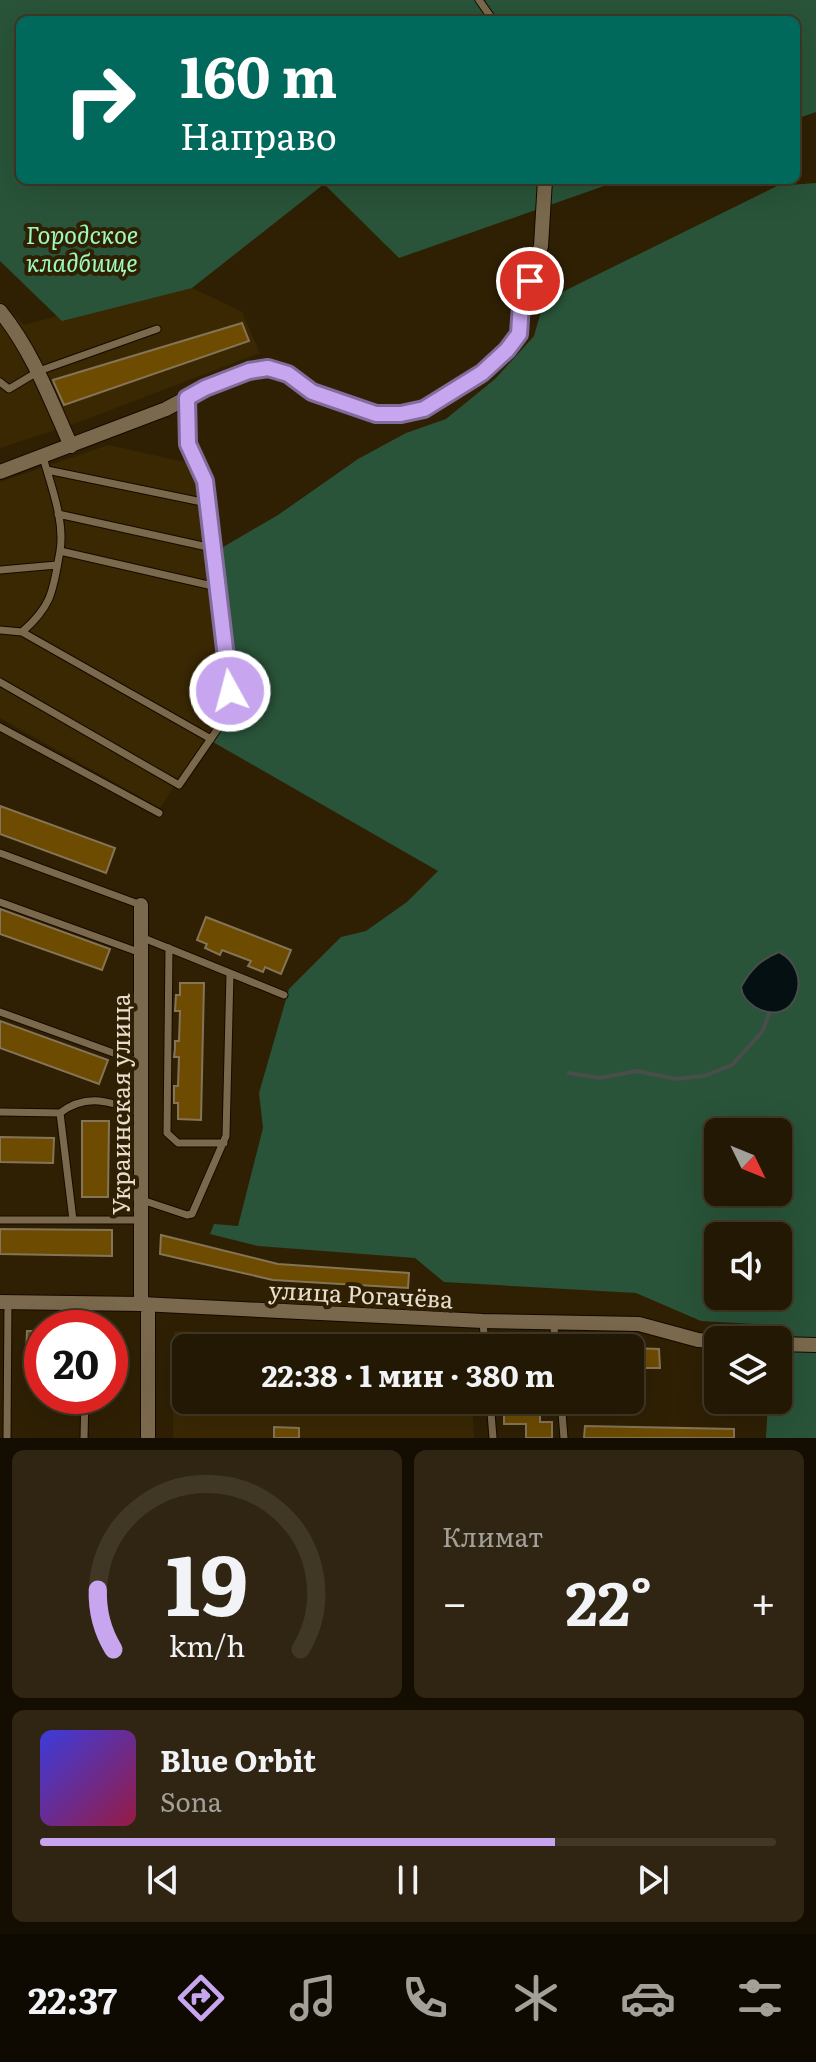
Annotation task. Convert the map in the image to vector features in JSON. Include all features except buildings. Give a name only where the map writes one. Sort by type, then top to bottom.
[{"type":"street","points":[[0,472],[45,463],[71,446],[152,415],[205,388],[249,371],[268,368],[288,374],[312,392],[376,414],[401,414],[424,409],[482,373],[519,334],[521,305],[541,246],[545,184]]},
{"type":"street","points":[[0,311],[39,371],[71,446]]},
{"type":"street","name":"Украинская улица","points":[[141,905],[141,1220],[148,1438]]},
{"type":"street","name":"улица Рогачёва","points":[[4,1302],[145,1304],[483,1321],[639,1324],[704,1340]]},
{"type":"street","points":[[792,1344],[816,1345]]},
{"type":"lane","points":[[0,382],[9,389],[39,371],[157,329]]},
{"type":"lane","points":[[0,682],[179,785],[221,724],[230,691],[205,481],[188,444],[187,398]]},
{"type":"lane","points":[[22,632],[41,616],[52,593],[60,551],[58,514],[45,463],[207,503]]},
{"type":"lane","points":[[58,514],[212,548]]},
{"type":"lane","points":[[60,551],[217,587]]},
{"type":"lane","points":[[0,570],[57,565]]},
{"type":"lane","points":[[0,630],[22,632],[211,739]]},
{"type":"lane","points":[[0,727],[159,813]]},
{"type":"lane","points":[[0,853],[141,905]]},
{"type":"lane","points":[[0,902],[141,953]]},
{"type":"lane","points":[[141,937],[284,995]]},
{"type":"lane","points":[[169,948],[165,1128],[178,1143],[224,1143]]},
{"type":"lane","points":[[141,1200],[192,1214],[224,1143],[230,973]]},
{"type":"lane","points":[[0,1012],[141,1063]]},
{"type":"lane","points":[[0,1112],[60,1113],[73,1103],[109,1101],[141,1113]]},
{"type":"lane","points":[[60,1113],[73,1220]]},
{"type":"lane","points":[[0,1220],[141,1220]]},
{"type":"lane","points":[[4,1302],[7,1438]]},
{"type":"lane","points":[[88,1303],[88,1310]]},
{"type":"lane","points":[[483,1321],[484,1334]]},
{"type":"lane","points":[[554,1323],[554,1334]]},
{"type":"lane","points":[[84,1438],[85,1414]]},
{"type":"lane","points":[[491,1414],[493,1438]]},
{"type":"lane","points":[[562,1414],[564,1438]]},
{"type":"shaded area","points":[[182,283],[242,312],[260,353],[71,425],[0,448],[0,301],[24,325]]},
{"type":"shaded area","points":[[108,445],[189,463],[205,505],[221,663],[218,720],[160,808],[0,718],[0,482]]},
{"type":"shaded area","points":[[779,952],[797,972],[796,996],[781,1011],[769,1012],[750,1003],[741,987],[757,966]]},
{"type":"shaded area","points":[[174,1331],[321,1334],[174,1334]]},
{"type":"shaded area","points":[[173,1414],[473,1414],[474,1438],[173,1438]]},
{"type":"green space","name":"Городское кладбище","points":[[0,0],[816,0],[816,112],[800,118],[800,16],[16,16],[16,184],[324,184],[192,288],[62,321],[0,261]]},
{"type":"green space","points":[[816,183],[816,1438],[766,1438],[767,1414],[792,1414],[792,1326],[701,1321],[636,1293],[444,1282],[415,1258],[258,1246],[210,1234],[214,1224],[238,1226],[263,1128],[259,1093],[289,989],[341,937],[366,931],[407,902],[438,871],[213,742],[225,660],[213,553],[278,515],[358,459],[406,433],[446,419],[495,379],[534,336],[544,301],[777,186]]},
{"type":"green space","name":"Городское кладбище","points":[[324,184],[610,184],[399,258]]},
{"type":"waterway","points":[[569,1073],[600,1078],[637,1071],[676,1079],[704,1076],[732,1065],[762,1032],[769,1014]]},
{"type":"route","points":[[230,691],[205,481],[188,444],[187,398],[249,371],[268,368],[288,374],[312,392],[376,414],[401,414],[424,409],[482,373],[507,350],[519,334],[521,305],[530,281]]}]
